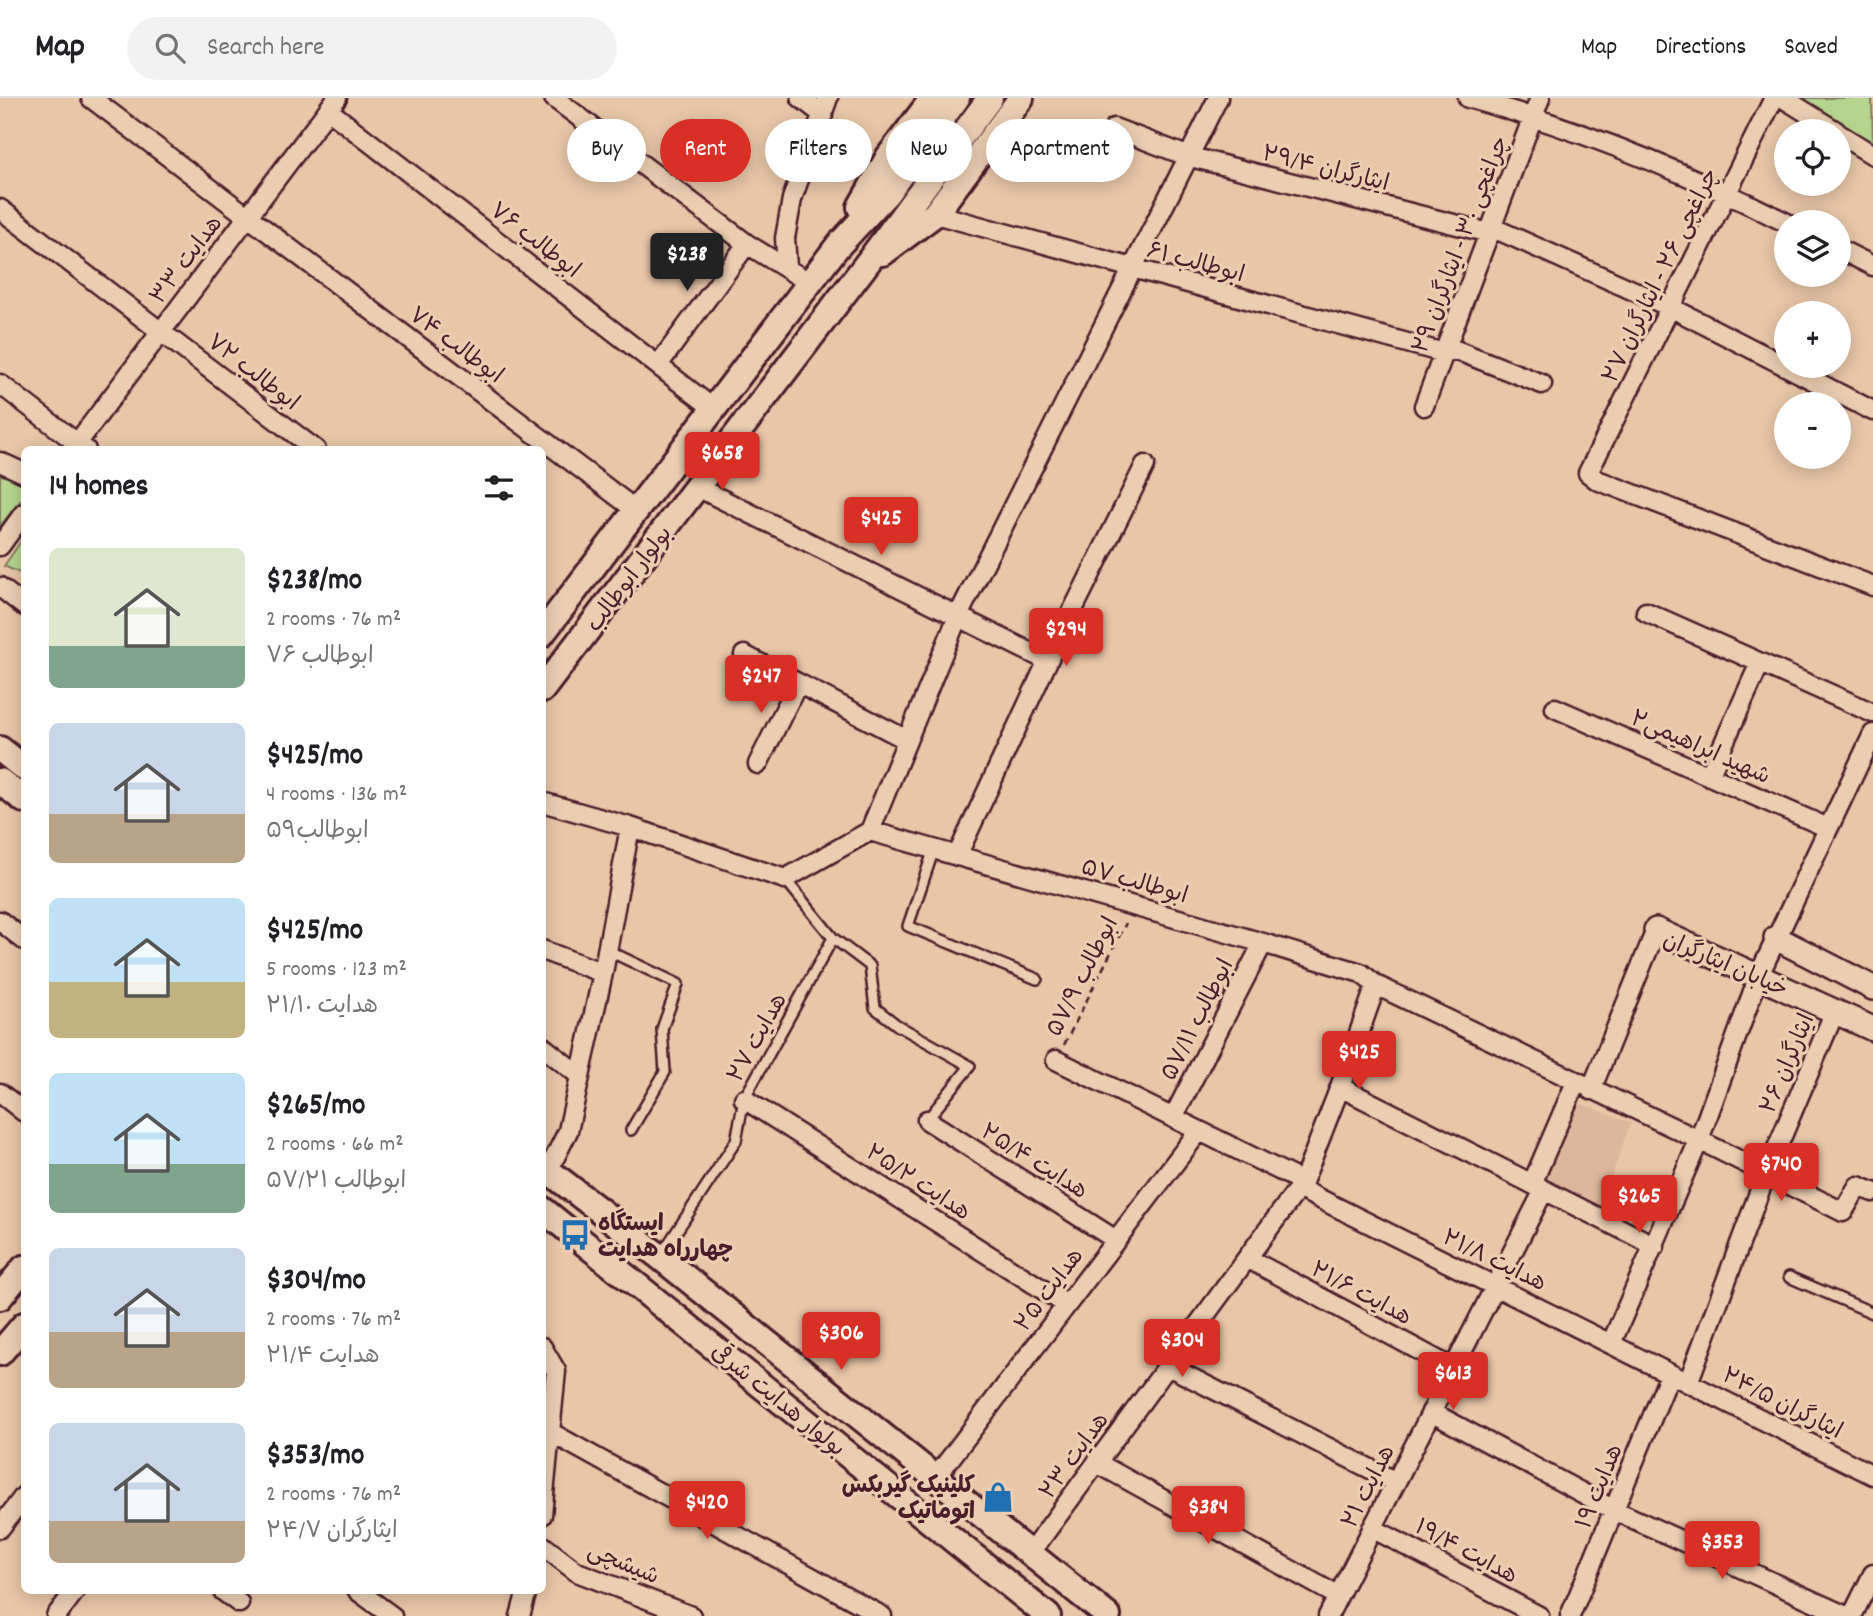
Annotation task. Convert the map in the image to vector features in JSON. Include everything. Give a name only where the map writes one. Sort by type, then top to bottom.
[{"type":"main road","points":[[837,247],[889,156],[933,98]]},
{"type":"main road","points":[[837,247],[888,192],[957,98]]},
{"type":"main road","name":"بولوار ابوطالب","points":[[546,685],[990,98]]},
{"type":"main road","points":[[865,266],[935,214],[1021,98]]},
{"type":"main road","name":"بولوار ابوطالب","points":[[546,629],[837,247]]},
{"type":"main road","points":[[0,749],[21,766]]},
{"type":"main road","points":[[0,781],[21,798]]},
{"type":"main road","name":"بولوار هدایت شرقی","points":[[546,1170],[664,1260],[1108,1616]]},
{"type":"main road","name":"بولوار هدایت شرقی","points":[[546,1212],[1048,1616]]},
{"type":"main road","points":[[644,1291],[664,1260]]},
{"type":"main road","points":[[2,1291],[21,1271]]},
{"type":"main road","points":[[0,1353],[21,1328]]},
{"type":"street","name":"ابوطالب ۷۴","points":[[91,98],[637,511]]},
{"type":"street","points":[[554,98],[747,244],[810,283]]},
{"type":"street","points":[[787,267],[785,239],[792,199],[825,106],[801,98]]},
{"type":"street","points":[[546,803],[631,827],[785,879],[870,831],[958,616],[1218,98]]},
{"type":"street","points":[[1468,98],[1533,116],[1727,193],[1774,216]]},
{"type":"street","name":"چراغچی ۳۰ - ایثارگران ۲۹","points":[[1423,406],[1540,98]]},
{"type":"street","name":"چراغچی ۲۶ - ایثارگران ۲۷","points":[[1774,98],[1588,473],[1597,480],[1873,586]]},
{"type":"street","points":[[1783,98],[1816,119]]},
{"type":"street","name":"هدایت ۳۳","points":[[80,446],[332,104]]},
{"type":"street","name":"ابوطالب ۷۶","points":[[332,104],[714,409]]},
{"type":"street","name":"ایثارگران ۲۹/۴","points":[[1134,136],[1187,156],[1490,230],[1670,307],[1873,411]]},
{"type":"street","points":[[1851,141],[1873,155]]},
{"type":"street","name":"ابوطالب ۷۲","points":[[0,209],[311,446]]},
{"type":"street","name":"ابوطالب ۶۱","points":[[935,214],[1444,353],[1456,350],[1542,384]]},
{"type":"street","points":[[659,365],[747,244]]},
{"type":"street","points":[[1851,255],[1873,266]]},
{"type":"street","points":[[0,384],[78,446]]},
{"type":"street","points":[[0,462],[21,472]]},
{"type":"street","points":[[957,856],[1048,661],[1145,465]]},
{"type":"street","points":[[697,487],[1048,661]]},
{"type":"street","points":[[0,546],[21,517]]},
{"type":"street","points":[[0,587],[21,604]]},
{"type":"street","points":[[1646,612],[1873,713]]},
{"type":"street","points":[[744,654],[907,740]]},
{"type":"street","points":[[1709,776],[1760,663]]},
{"type":"street","points":[[758,764],[798,682]]},
{"type":"street","name":"شهید ابراهیمی۲","points":[[1555,708],[1828,828]]},
{"type":"street","points":[[1611,1344],[1699,1140],[1759,975],[1828,828],[1865,772],[1873,734]]},
{"type":"street","points":[[546,1167],[568,1131],[603,974],[631,827]]},
{"type":"street","name":"ابوطالب ۵۷","points":[[870,831],[1361,973],[1376,985],[1843,1212],[1858,1186],[1873,1192]]},
{"type":"street","points":[[0,921],[21,938]]},
{"type":"street","name":"خیابان ایثارگران","points":[[1538,1187],[1656,930],[1873,1029]]},
{"type":"street","name":"خیابان ایثارگران","points":[[1776,938],[1873,988]]},
{"type":"street","name":"ابوطالب ۵۷/۱۱","points":[[1173,1118],[1263,943]]},
{"type":"street","points":[[546,952],[603,974]]},
{"type":"street","name":"هدایت ۲۳","points":[[1031,1552],[1301,1185],[1340,1087],[1376,985]]},
{"type":"street","name":"ایثارگران ۲۶","points":[[1688,1383],[1766,1174],[1835,1011]]},
{"type":"street","points":[[546,1049],[580,1076]]},
{"type":"street","name":"هدایت ۲۱/۸","points":[[1056,1060],[1671,1374]]},
{"type":"street","points":[[1340,1087],[1655,1246]]},
{"type":"street","points":[[0,1093],[21,1110]]},
{"type":"street","name":"هدایت ۲۵/۲","points":[[744,1099],[1067,1305]]},
{"type":"street","name":"هدایت ۲۵/۴","points":[[927,1120],[1116,1240]]},
{"type":"street","name":"هدایت ۲۵","points":[[936,1477],[1199,1131]]},
{"type":"street","name":"هدایت ۲۱","points":[[1328,1616],[1496,1287],[1538,1187]]},
{"type":"street","name":"هدایت ۲۱/۶","points":[[1247,1258],[1454,1369]]},
{"type":"street","points":[[546,1354],[556,1371],[546,1473]]},
{"type":"street","points":[[1168,1367],[1396,1482]]},
{"type":"street","name":"ایثارگران ۲۴/۵","points":[[1671,1374],[1873,1475]]},
{"type":"street","name":"هدایت ۱۹","points":[[1570,1616],[1671,1374]]},
{"type":"street","points":[[1432,1412],[1614,1510],[1846,1616]]},
{"type":"street","points":[[550,1432],[882,1616]]},
{"type":"street","points":[[1097,1463],[1338,1596]]},
{"type":"street","points":[[0,1528],[21,1507]]},
{"type":"street","name":"هدایت ۱۹/۴","points":[[1373,1528],[1539,1616]]},
{"type":"street","name":"شیشچی","points":[[546,1548],[577,1572],[691,1616]]},
{"type":"street","points":[[1852,1616],[1873,1574]]},
{"type":"street","points":[[56,1616],[73,1594]]},
{"type":"street","points":[[227,1594],[239,1603]]},
{"type":"street","points":[[362,1594],[392,1616]]},
{"type":"street","points":[[520,1616],[526,1594]]},
{"type":"lane","points":[[934,849],[908,926],[1037,979]]},
{"type":"lane","points":[[785,879],[833,938],[870,966],[875,1008],[897,1025],[970,1066],[927,1120]]},
{"type":"lane","name":"هدایت ۲۷","points":[[664,1260],[736,1141],[744,1099],[833,938]]},
{"type":"lane","points":[[607,950],[678,984],[662,1029],[665,1072],[631,1130]]},
{"type":"lane","points":[[1789,1277],[1873,1313]]},
{"type":"path","name":"ابوطالب ۵۷/۹","points":[[1056,1060],[1135,906]]},
{"type":"shaded area","points":[[1572,1100],[1630,1123],[1600,1211],[1540,1179]]},
{"type":"green space","points":[[1793,98],[1872,98],[1873,148],[1851,134],[1851,119],[1827,119]]},
{"type":"green space","points":[[0,469],[21,479],[21,500],[0,526]]},
{"type":"green space","points":[[21,541],[21,574],[4,566]]},
{"type":"place","name":"ایستگاه چهارراه هدایت","points":[[575,1235]]},
{"type":"place","name":"کلینیک گیربکس اتوماتیک","points":[[998,1497]]}]
